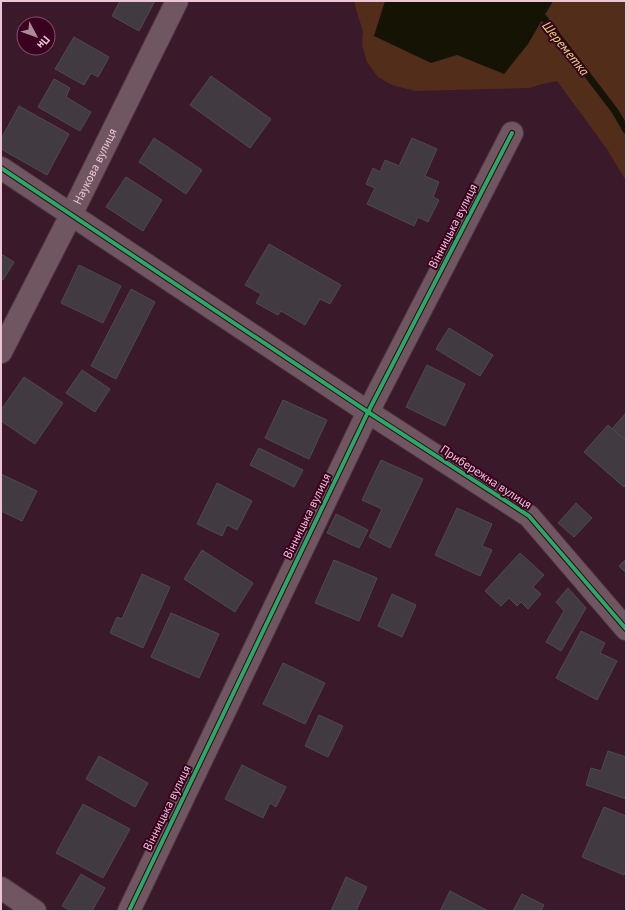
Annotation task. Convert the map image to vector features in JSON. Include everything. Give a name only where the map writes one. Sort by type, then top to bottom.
[{"type":"street","name":"Наукова вулиця","points":[[1,352],[177,1]]},
{"type":"street","name":"Вінницька вулиця","points":[[129,911],[368,412],[512,133]]},
{"type":"street","name":"Прибережна вулиця","points":[[1,168],[368,412],[529,516],[626,629]]},
{"type":"street","points":[[1,888],[35,911]]},
{"type":"shaded area","points":[[352,1],[626,1],[626,181],[607,149],[557,81],[530,88],[415,91],[392,85],[378,77],[367,62],[362,45],[363,32],[354,2]]},
{"type":"shaded area","points":[[385,1],[553,1],[528,44],[504,74],[457,55],[431,63],[374,36]]},
{"type":"building","points":[[120,1],[155,1],[139,31],[112,16]]},
{"type":"building","points":[[74,37],[109,57],[98,77],[91,73],[84,85],[55,69]]},
{"type":"building","points":[[211,76],[271,119],[250,148],[190,105]]},
{"type":"building","points":[[54,79],[70,88],[66,97],[91,112],[80,131],[38,107]]},
{"type":"building","points":[[19,106],[69,134],[47,175],[1,149],[1,139]]},
{"type":"building","points":[[154,138],[202,170],[186,194],[139,162]]},
{"type":"building","points":[[412,138],[437,149],[425,176],[439,182],[433,197],[439,200],[428,222],[418,217],[414,226],[367,204],[375,188],[366,184],[373,168],[380,172],[385,160],[399,166]]},
{"type":"building","points":[[126,177],[162,200],[143,231],[106,207]]},
{"type":"building","points":[[269,244],[341,285],[330,304],[320,299],[305,325],[281,311],[278,315],[256,303],[261,294],[245,285]]},
{"type":"building","points":[[1,254],[14,262],[3,280],[1,279]]},
{"type":"building","points":[[79,265],[121,286],[103,323],[61,303]]},
{"type":"building","points":[[131,289],[155,302],[116,379],[91,366]]},
{"type":"building","points":[[449,328],[493,355],[480,376],[436,349]]},
{"type":"building","points":[[427,365],[465,384],[445,426],[406,407]]},
{"type":"building","points":[[82,370],[110,389],[95,412],[66,393]]},
{"type":"building","points":[[24,377],[63,403],[35,444],[1,421],[1,410]]},
{"type":"building","points":[[283,400],[327,420],[309,459],[265,438]]},
{"type":"building","points":[[626,413],[626,441],[612,429]]},
{"type":"building","points":[[608,425],[626,441],[626,484],[624,487],[584,452]]},
{"type":"building","points":[[259,448],[303,470],[294,487],[250,465]]},
{"type":"building","points":[[381,460],[423,479],[390,548],[369,537],[382,509],[362,500]]},
{"type":"building","points":[[1,474],[37,491],[22,521],[1,511]]},
{"type":"building","points":[[217,483],[252,501],[237,530],[227,525],[222,536],[197,524]]},
{"type":"building","points":[[576,503],[592,518],[574,537],[558,523]]},
{"type":"building","points":[[457,508],[492,524],[482,546],[492,550],[480,576],[435,555]]},
{"type":"building","points":[[336,514],[368,530],[359,548],[327,533]]},
{"type":"building","points":[[202,550],[253,583],[235,612],[184,579]]},
{"type":"building","points":[[520,553],[544,575],[533,587],[541,594],[528,609],[521,602],[517,606],[509,598],[501,606],[485,591]]},
{"type":"building","points":[[626,559],[626,573],[619,566]]},
{"type":"building","points":[[334,560],[377,578],[359,621],[315,603]]},
{"type":"building","points":[[142,574],[170,587],[143,648],[110,633],[117,617],[122,619]]},
{"type":"building","points":[[568,588],[586,608],[561,651],[546,642],[564,611],[556,602]]},
{"type":"building","points":[[392,594],[416,605],[402,637],[378,626]]},
{"type":"building","points":[[171,613],[219,634],[199,678],[151,657]]},
{"type":"building","points":[[581,631],[605,643],[600,653],[617,661],[597,700],[556,678]]},
{"type":"building","points":[[283,663],[325,683],[305,724],[263,704]]},
{"type":"building","points":[[319,715],[343,726],[328,757],[305,746]]},
{"type":"building","points":[[608,751],[626,757],[626,799],[586,785],[591,768],[601,771]]},
{"type":"building","points":[[99,756],[148,783],[135,807],[86,779]]},
{"type":"building","points":[[242,765],[286,787],[276,807],[270,803],[263,818],[225,799]]},
{"type":"building","points":[[83,804],[130,829],[103,878],[56,853]]},
{"type":"building","points":[[604,807],[626,816],[626,869],[624,875],[582,857]]},
{"type":"building","points":[[81,874],[105,888],[92,911],[71,911],[62,906]]},
{"type":"building","points":[[346,877],[367,887],[356,911],[331,911]]},
{"type":"building","points":[[450,891],[488,911],[440,911]]},
{"type":"building","points":[[522,894],[544,905],[541,911],[513,911]]},
{"type":"waterway","name":"Шереметка","points":[[535,16],[544,18],[615,111],[626,130]]},
{"type":"cycle path","points":[[129,911],[368,412],[512,133]]},
{"type":"cycle path","points":[[1,168],[368,412],[529,516],[626,629]]}]
